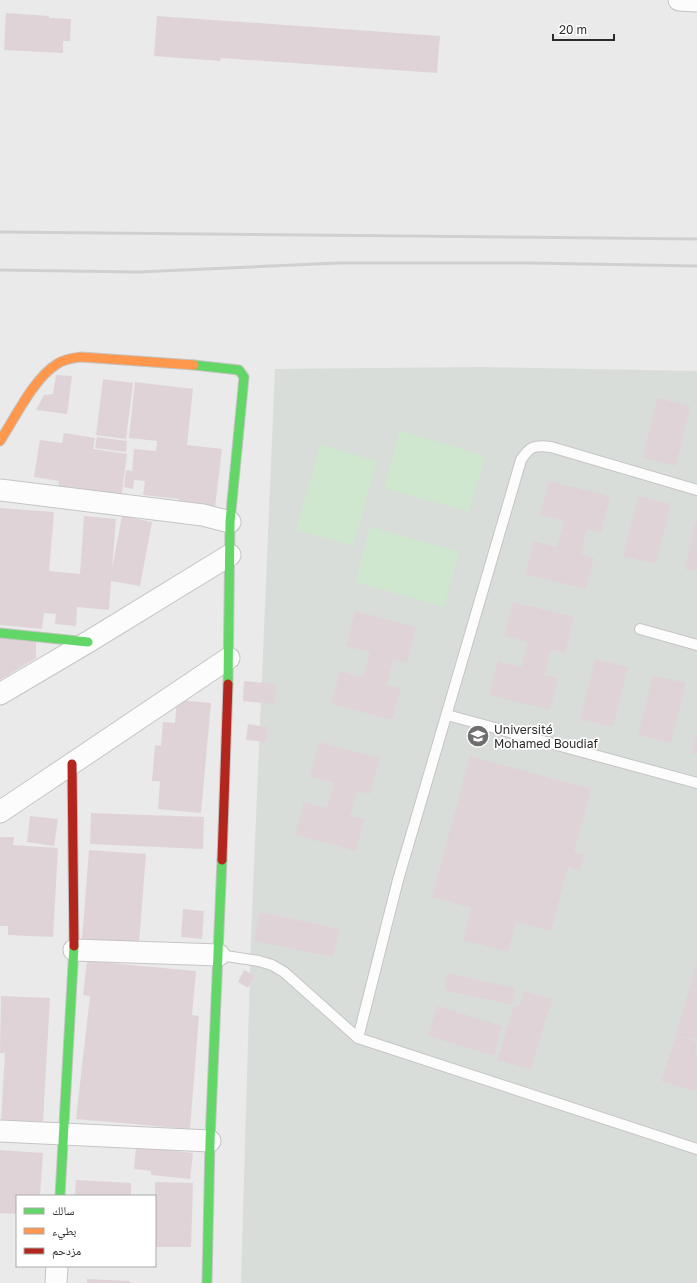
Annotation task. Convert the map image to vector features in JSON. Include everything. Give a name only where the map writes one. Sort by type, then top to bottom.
[{"type":"street","points":[[679,0],[697,1]]},
{"type":"street","points":[[0,441],[43,378],[54,365],[65,360],[81,357],[231,368],[239,370],[244,377],[230,522],[229,658],[219,955],[210,1141],[207,1283]]},
{"type":"street","points":[[0,490],[203,515],[230,522]]},
{"type":"street","points":[[0,694],[230,555]]},
{"type":"street","points":[[0,633],[88,642]]},
{"type":"street","points":[[0,812],[229,658]]},
{"type":"street","points":[[60,1195],[74,950],[72,764]]},
{"type":"street","points":[[74,950],[219,955]]},
{"type":"street","points":[[0,1131],[210,1141]]},
{"type":"street","points":[[56,1283],[57,1267]]},
{"type":"lane","points":[[358,1038],[398,880],[521,460],[527,450],[538,445],[551,447],[697,490]]},
{"type":"lane","points":[[640,629],[697,645]]},
{"type":"lane","points":[[447,715],[697,783]]},
{"type":"lane","points":[[219,955],[272,965],[284,972],[358,1038],[697,1149]]},
{"type":"shaded area","name":"Université Mohamed Boudiaf","points":[[479,367],[697,371],[697,1283],[241,1283],[251,937],[275,369]]},
{"type":"green space","points":[[400,431],[485,456],[469,512],[384,488]]},
{"type":"green space","points":[[320,445],[377,461],[353,546],[296,530]]},
{"type":"green space","points":[[370,527],[459,552],[444,607],[356,582]]},
{"type":"building","points":[[6,13],[71,19],[70,41],[63,41],[63,53],[4,50]]},
{"type":"building","points":[[157,16],[440,36],[437,73],[221,58],[220,61],[154,56]]},
{"type":"building","points":[[56,375],[72,376],[67,414],[36,410],[44,395],[53,394]]},
{"type":"building","points":[[103,379],[133,383],[126,439],[96,435]]},
{"type":"building","points":[[135,382],[193,389],[187,445],[222,449],[215,507],[178,503],[179,499],[143,495],[145,481],[134,480],[133,489],[124,487],[126,470],[132,471],[134,449],[156,451],[157,441],[129,438]]},
{"type":"building","points":[[657,398],[690,406],[676,466],[643,458]]},
{"type":"building","points":[[64,433],[95,438],[93,449],[127,454],[121,500],[58,490],[59,481],[34,477],[40,440],[62,443]]},
{"type":"building","points":[[97,437],[127,441],[126,452],[95,448]]},
{"type":"building","points":[[549,481],[610,496],[601,533],[587,529],[581,554],[594,558],[586,589],[525,574],[534,541],[557,547],[564,521],[540,515]]},
{"type":"building","points":[[638,496],[671,504],[656,564],[623,556]]},
{"type":"building","points":[[0,508],[54,512],[49,571],[80,574],[84,516],[116,519],[112,569],[122,516],[152,522],[140,586],[111,581],[109,610],[77,607],[76,626],[55,624],[56,614],[44,613],[42,629],[0,625]]},
{"type":"building","points":[[697,520],[697,572],[685,569]]},
{"type":"building","points":[[513,602],[574,617],[565,653],[551,650],[544,675],[558,678],[550,710],[489,695],[498,661],[521,667],[528,642],[504,636]]},
{"type":"building","points":[[355,611],[416,627],[407,663],[393,660],[387,685],[401,688],[392,720],[331,704],[340,671],[363,677],[370,652],[346,646]]},
{"type":"building","points":[[0,638],[36,641],[36,658],[0,680]]},
{"type":"building","points":[[595,659],[628,667],[613,727],[580,719]]},
{"type":"building","points":[[653,675],[686,683],[671,743],[638,735]]},
{"type":"building","points":[[244,681],[276,684],[275,704],[243,701]]},
{"type":"building","points":[[177,700],[211,703],[201,813],[158,809],[160,781],[152,781],[155,745],[161,746],[163,722],[175,723]]},
{"type":"building","points":[[248,724],[268,727],[266,742],[246,740]]},
{"type":"building","points":[[697,734],[697,754],[692,753]]},
{"type":"building","points":[[319,742],[380,758],[370,794],[357,791],[350,816],[364,819],[356,851],[295,835],[304,802],[327,808],[334,783],[310,777]]},
{"type":"building","points":[[470,756],[591,789],[574,852],[584,854],[580,871],[568,867],[551,931],[516,922],[508,952],[463,940],[471,908],[432,897]]},
{"type":"building","points":[[91,813],[204,817],[203,849],[90,844]]},
{"type":"building","points":[[30,816],[58,819],[54,846],[27,842]]},
{"type":"building","points":[[0,837],[14,837],[13,845],[58,848],[53,937],[8,935],[8,926],[0,926]]},
{"type":"building","points":[[89,850],[146,854],[139,943],[82,939]]},
{"type":"building","points":[[183,909],[204,911],[202,939],[181,937]]},
{"type":"building","points":[[260,912],[339,929],[333,957],[254,941]]},
{"type":"building","points":[[87,961],[196,971],[192,1015],[199,1016],[190,1129],[76,1119],[90,996],[83,995]]},
{"type":"building","points":[[697,961],[697,1040],[676,1035]]},
{"type":"building","points":[[244,970],[255,976],[248,988],[238,982]]},
{"type":"building","points":[[447,973],[515,988],[512,1005],[444,990]]},
{"type":"building","points":[[524,991],[552,999],[531,1070],[497,1060],[514,1005],[519,1007]]},
{"type":"building","points":[[1,996],[50,998],[43,1122],[1,1120],[5,1053],[0,1053]]},
{"type":"building","points":[[437,1006],[502,1026],[494,1056],[428,1036]]},
{"type":"building","points":[[676,1035],[697,1042],[695,1054],[697,1055],[697,1092],[661,1081]]},
{"type":"building","points":[[136,1146],[193,1153],[190,1179],[151,1175],[151,1171],[134,1169]]},
{"type":"building","points":[[0,1150],[43,1153],[40,1195],[16,1195],[16,1214],[0,1213]]},
{"type":"building","points":[[76,1180],[131,1183],[131,1195],[75,1195]]},
{"type":"building","points":[[155,1182],[193,1183],[191,1247],[156,1247]]},
{"type":"building","points":[[87,1279],[130,1281],[130,1283],[87,1283]]},
{"type":"railway","points":[[0,232],[697,239]]},
{"type":"railway","points":[[0,270],[138,272],[338,263],[529,263],[697,266]]},
{"type":"traffic: fast","points":[[194,365],[239,370],[244,377],[230,522],[228,684]]},
{"type":"traffic: fast","points":[[0,633],[88,642]]},
{"type":"traffic: fast","points":[[207,1283],[210,1141],[222,860]]},
{"type":"traffic: fast","points":[[60,1195],[74,946]]},
{"type":"traffic: slow","points":[[0,441],[40,379],[49,370],[63,361],[81,357],[194,365]]},
{"type":"traffic: jam","points":[[222,860],[228,684]]},
{"type":"traffic: jam","points":[[72,764],[74,946]]},
{"type":"place","name":"Université Mohamed Boudiaf","points":[[478,736]]}]
